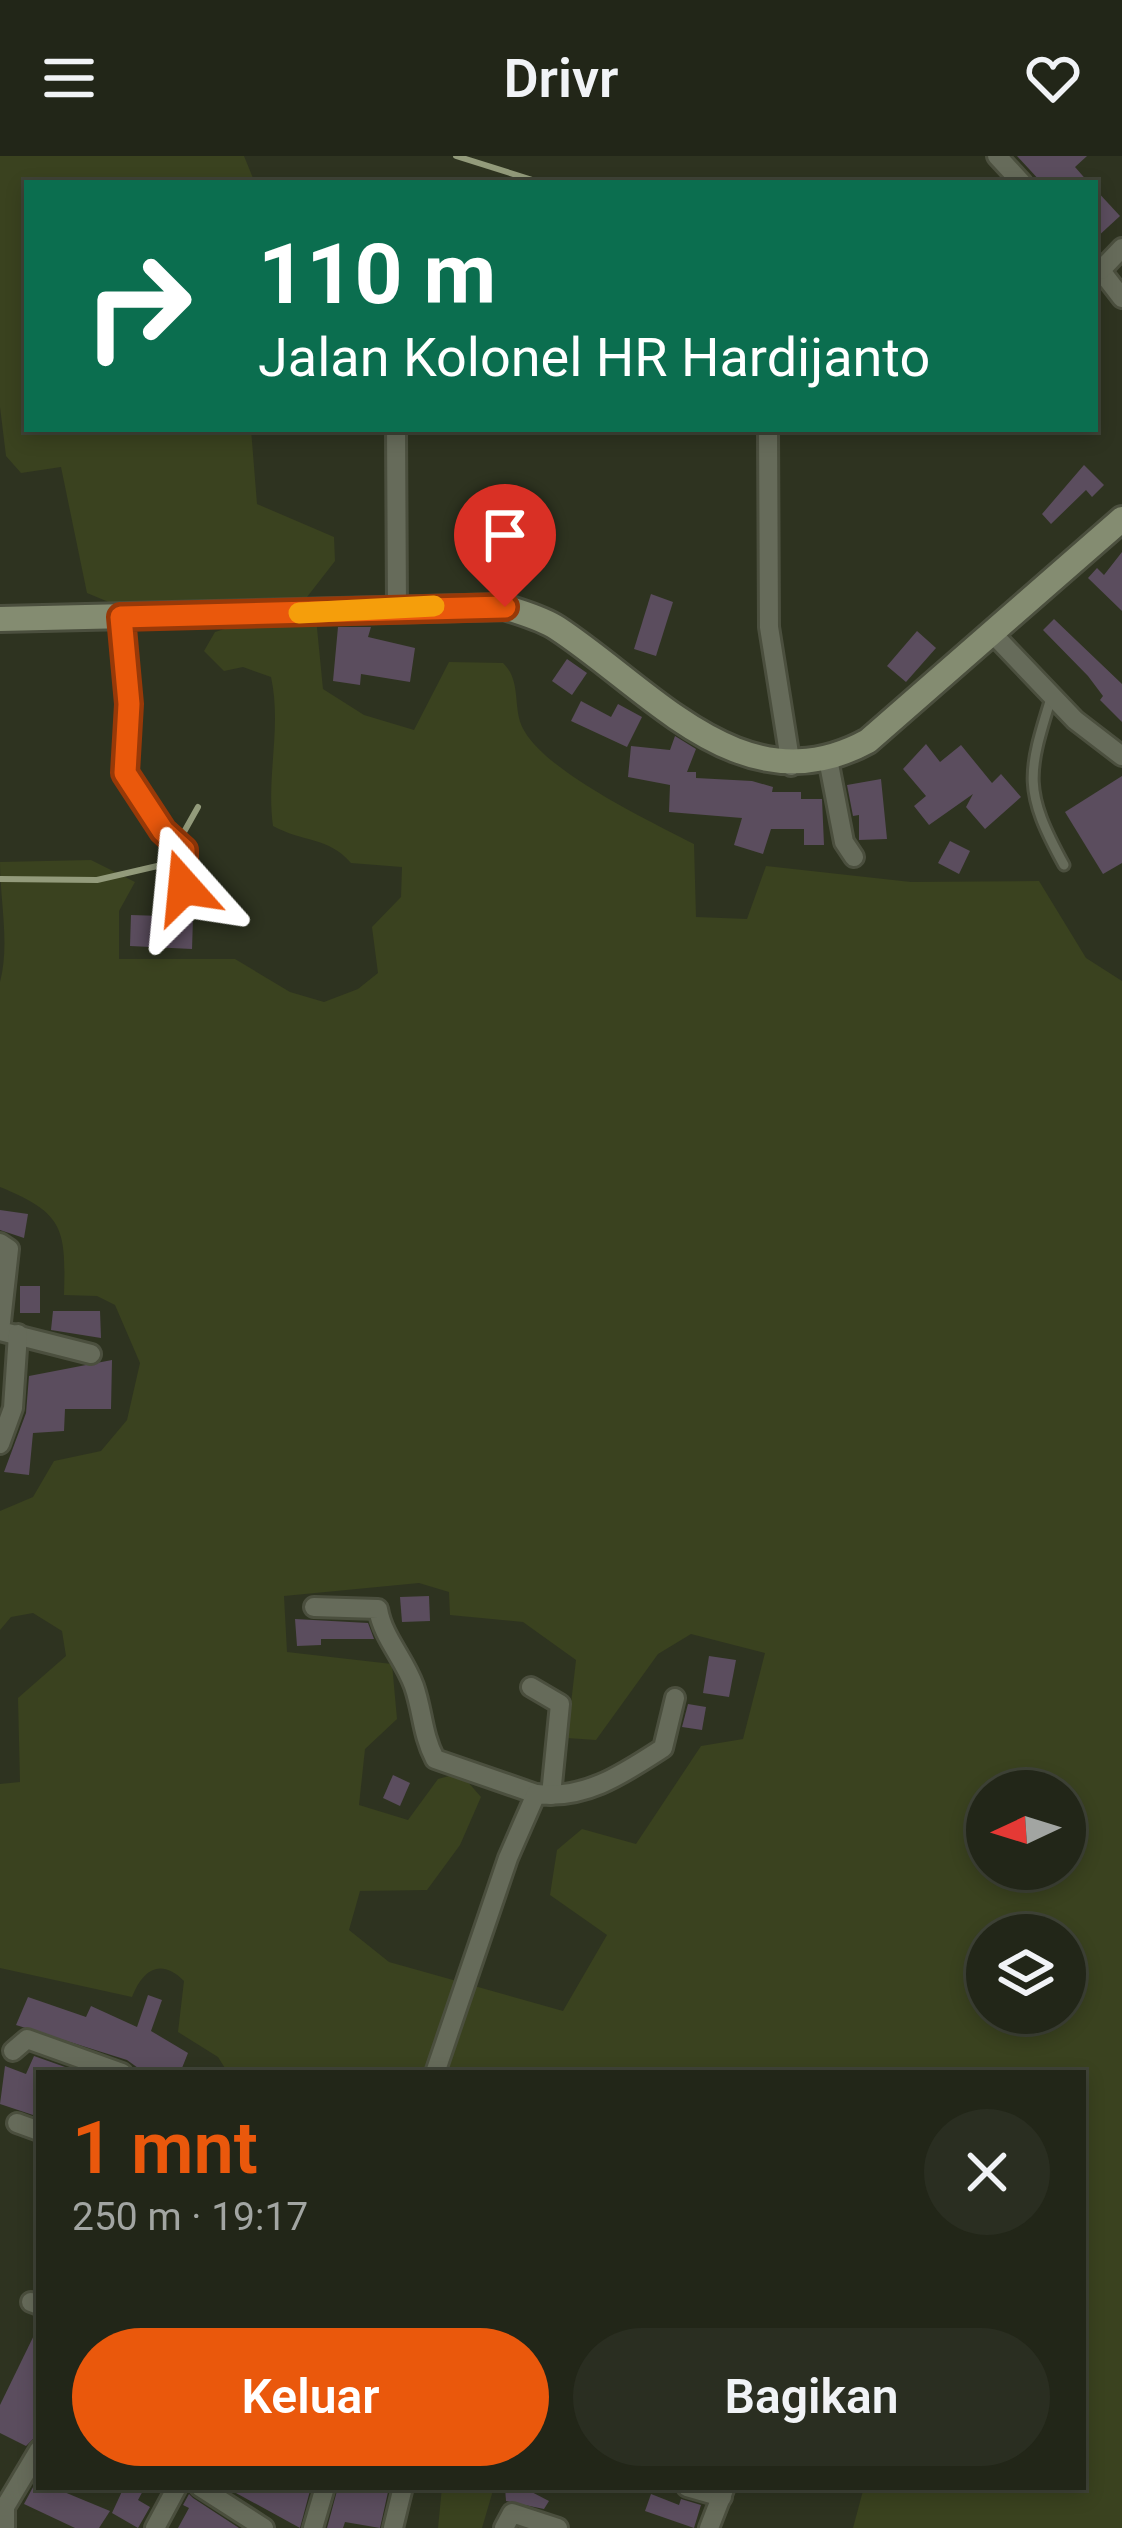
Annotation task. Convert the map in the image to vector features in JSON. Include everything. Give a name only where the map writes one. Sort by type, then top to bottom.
[{"type":"main road","points":[[1,618],[487,604],[553,625],[712,739],[752,758],[791,766],[828,759],[868,741],[1122,519]]},
{"type":"street","points":[[997,156],[1019,180]]},
{"type":"street","points":[[1122,248],[1098,266],[1122,298]]},
{"type":"street","points":[[396,432],[397,608]]},
{"type":"street","points":[[768,432],[769,627],[791,766]]},
{"type":"street","points":[[994,635],[1052,695],[1122,756]]},
{"type":"street","points":[[828,759],[844,842],[854,857]]},
{"type":"street","points":[[0,1244],[9,1250],[0,1331],[91,1354]]},
{"type":"street","points":[[0,1444],[10,1420],[8,1373],[18,1334]]},
{"type":"street","points":[[314,1607],[378,1609],[382,1631],[399,1651],[416,1692],[420,1730],[435,1760],[544,1794],[565,1797],[617,1778],[663,1748],[675,1697]]},
{"type":"street","points":[[437,2070],[508,1858],[544,1794],[560,1704],[531,1687]]},
{"type":"street","points":[[13,2051],[27,2039],[114,2070]]},
{"type":"street","points":[[17,2123],[36,2130]]},
{"type":"street","points":[[4,2528],[4,2506],[36,2455]]},
{"type":"street","points":[[155,2528],[175,2490]]},
{"type":"street","points":[[205,2490],[264,2528]]},
{"type":"street","points":[[313,2528],[324,2490]]},
{"type":"street","points":[[393,2528],[402,2490]]},
{"type":"street","points":[[709,2528],[723,2492]]},
{"type":"street","points":[[504,2528],[512,2513],[558,2528]]},
{"type":"lane","points":[[121,617],[129,704],[125,773],[184,850],[184,887]]},
{"type":"lane","points":[[1052,695],[1030,772],[1034,810],[1064,865]]},
{"type":"green space","points":[[0,156],[244,156],[254,180],[24,180],[24,432],[251,432],[257,504],[334,537],[335,561],[307,597],[316,618],[323,689],[364,715],[414,730],[449,662],[503,663],[513,679],[521,724],[537,748],[602,795],[694,844],[696,917],[747,919],[766,866],[911,882],[1039,881],[1086,958],[1122,981],[1122,2528],[853,2528],[863,2490],[1086,2490],[1086,2070],[226,2070],[218,2057],[178,2032],[184,1981],[168,1970],[147,1974],[132,1997],[0,1968],[0,1784],[20,1782],[18,1698],[66,1656],[62,1631],[33,1613],[11,1617],[0,1630],[0,1511],[33,1497],[54,1461],[101,1451],[127,1420],[140,1363],[115,1305],[97,1296],[64,1295],[62,1239],[49,1215],[0,1187],[4,938],[0,862],[91,860],[135,882],[119,911],[119,959],[235,959],[290,992],[324,1002],[358,989],[378,973],[372,927],[401,897],[402,867],[351,863],[334,848],[273,826],[271,677],[243,667],[224,671],[204,651],[215,632],[240,624],[247,601],[123,608],[87,593],[61,467],[21,473],[6,456],[0,407]],"holes":[[[419,1583],[449,1592],[450,1615],[523,1622],[576,1660],[567,1738],[596,1740],[658,1654],[691,1634],[765,1653],[743,1739],[701,1746],[636,1844],[582,1829],[557,1850],[550,1895],[607,1935],[563,2011],[389,1962],[349,1930],[360,1891],[427,1890],[460,1845],[481,1797],[460,1773],[438,1779],[408,1820],[359,1805],[365,1749],[397,1719],[392,1664],[287,1652],[284,1596]]]},
{"type":"green space","points":[[442,2490],[493,2490],[482,2528],[438,2528]]},
{"type":"building","points":[[1017,156],[1087,156],[1075,167],[1086,180],[1039,180]]},
{"type":"building","points":[[1098,192],[1120,216],[1098,236]]},
{"type":"building","points":[[1084,465],[1104,485],[1092,497],[1086,490],[1051,524],[1042,514]]},
{"type":"building","points":[[1122,552],[1122,611],[1088,578],[1097,568],[1104,575]]},
{"type":"building","points":[[651,594],[673,602],[656,656],[634,649]]},
{"type":"building","points":[[1054,619],[1122,684],[1122,722],[1100,700],[1103,696],[1088,676],[1043,630]]},
{"type":"building","points":[[338,627],[371,627],[368,637],[415,648],[410,682],[361,674],[360,685],[333,681]]},
{"type":"building","points":[[917,631],[936,648],[906,682],[887,666]]},
{"type":"building","points":[[567,659],[587,673],[572,695],[552,681]]},
{"type":"building","points":[[581,701],[611,717],[618,704],[642,717],[627,747],[571,721]]},
{"type":"building","points":[[675,736],[696,749],[687,772],[696,772],[696,778],[752,781],[773,787],[772,792],[801,792],[801,799],[822,799],[824,845],[804,845],[804,829],[771,829],[763,854],[734,845],[742,818],[669,812],[670,785],[628,777],[631,746],[670,750]]},
{"type":"building","points":[[926,744],[940,762],[961,745],[992,783],[1001,774],[1021,797],[985,829],[966,807],[973,794],[929,825],[914,806],[926,796],[903,769]]},
{"type":"building","points":[[1122,776],[1122,863],[1103,874],[1065,812]]},
{"type":"building","points":[[881,779],[887,839],[859,840],[859,815],[853,816],[847,785]]},
{"type":"building","points":[[950,841],[970,851],[959,874],[938,863]]},
{"type":"building","points":[[131,915],[193,917],[192,949],[130,946]]},
{"type":"building","points":[[0,1210],[28,1214],[24,1238],[0,1230]]},
{"type":"building","points":[[20,1286],[40,1286],[40,1313],[20,1313]]},
{"type":"building","points":[[53,1311],[100,1311],[101,1338],[51,1330]]},
{"type":"building","points":[[112,1360],[111,1409],[65,1409],[64,1431],[33,1433],[29,1475],[4,1472],[26,1413],[29,1376]]},
{"type":"building","points":[[429,1596],[430,1621],[402,1622],[400,1597]]},
{"type":"building","points":[[295,1619],[368,1623],[374,1639],[321,1639],[321,1645],[297,1646]]},
{"type":"building","points":[[709,1656],[736,1660],[729,1697],[703,1693]]},
{"type":"building","points":[[688,1704],[706,1707],[702,1730],[682,1727]]},
{"type":"building","points":[[393,1775],[410,1783],[400,1806],[383,1798]]},
{"type":"building","points":[[148,1995],[162,2000],[151,2031],[188,2053],[181,2070],[141,2070],[127,2060],[16,2025],[28,1997],[86,2017],[91,2006],[137,2027]]},
{"type":"building","points":[[34,2056],[74,2070],[36,2070],[36,2116],[0,2104],[5,2066],[26,2074]]},
{"type":"building","points":[[36,2331],[36,2436],[26,2446],[0,2433],[0,2405]]},
{"type":"building","points":[[36,2487],[59,2490],[110,2511],[99,2528],[75,2528],[24,2504]]},
{"type":"building","points":[[123,2490],[143,2490],[138,2500],[150,2507],[138,2528],[112,2513]]},
{"type":"building","points":[[230,2490],[310,2490],[300,2528]]},
{"type":"building","points":[[337,2490],[388,2492],[380,2528],[345,2522],[343,2528],[327,2528]]},
{"type":"building","points":[[505,2490],[528,2490],[549,2501],[544,2509],[506,2501]]},
{"type":"building","points":[[189,2494],[239,2528],[178,2528],[189,2508],[183,2505]]},
{"type":"building","points":[[651,2494],[679,2505],[681,2499],[701,2505],[694,2528],[645,2511]]},
{"type":"waterway","points":[[456,156],[532,180]]},
{"type":"waterway","points":[[0,879],[97,880],[166,864],[198,807]]},
{"type":"slow traffic","points":[[299,613],[434,606]]},
{"type":"route","points":[[184,887],[184,850],[163,831],[125,773],[129,704],[121,617],[254,616],[467,604],[505,607]]}]
